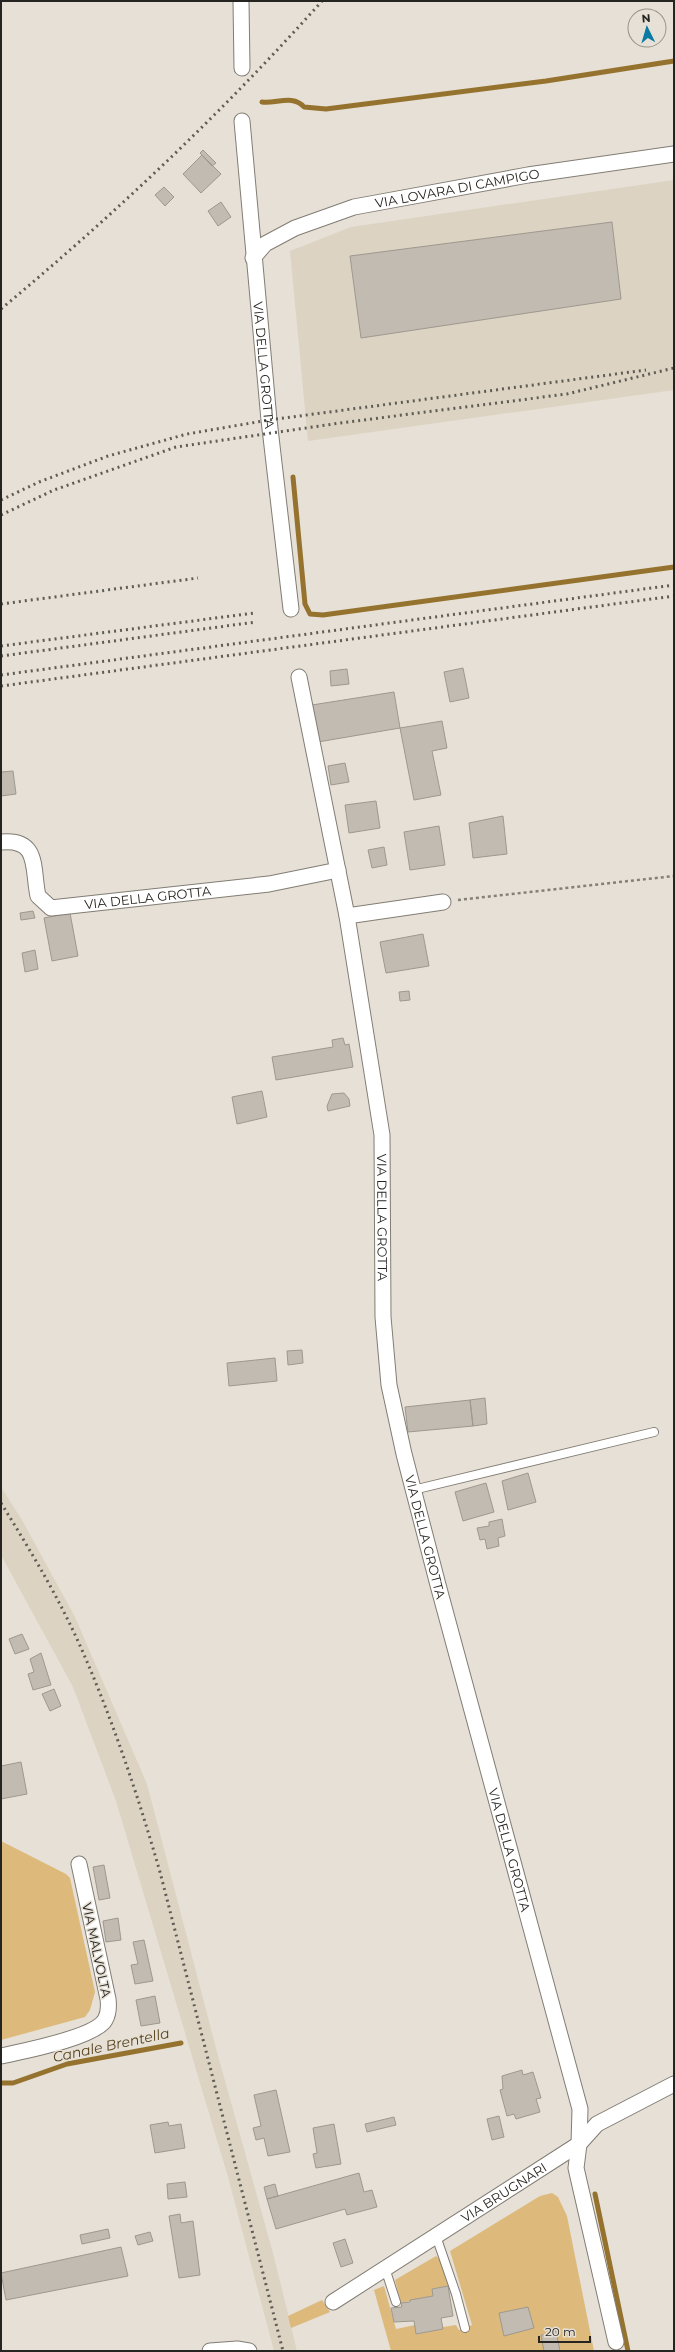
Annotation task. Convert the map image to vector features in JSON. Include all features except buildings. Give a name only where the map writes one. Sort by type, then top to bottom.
[{"type":"street","points":[[241,1],[242,68]]},
{"type":"street","name":"VIA DELLA GROTTA","points":[[242,121],[253,258],[273,464],[291,608]]},
{"type":"street","name":"VIA LOVARA DI CAMPIGO","points":[[253,258],[265,244],[295,228],[354,207],[528,175],[674,154]]},
{"type":"street","name":"VIA DELLA GROTTA","points":[[300,677],[338,870],[382,1136],[383,1317],[388,1385],[413,1490],[580,2109],[579,2144],[576,2168],[616,2342]]},
{"type":"street","name":"VIA DELLA GROTTA","points":[[1,842],[21,843],[30,851],[34,862],[38,896],[51,908],[269,884],[338,870]]},
{"type":"street","points":[[346,916],[443,902]]},
{"type":"street","name":"VIA MALVOLTA","points":[[1,2056],[81,2036],[96,2029],[104,2021],[109,2012],[108,1999],[80,1864]]},
{"type":"street","name":"VIA BRUGNARI","points":[[333,2302],[579,2144],[597,2124],[674,2084]]},
{"type":"street","points":[[210,2351],[237,2349],[249,2351]]},
{"type":"lane","points":[[413,1490],[654,1432]]},
{"type":"lane","points":[[436,2236],[456,2294],[465,2328]]},
{"type":"lane","points":[[385,2268],[396,2302]]},
{"type":"path","points":[[443,902],[674,876]]},
{"type":"shaded area","points":[[674,180],[674,390],[308,441],[290,251],[351,227]]},
{"type":"shaded area","points":[[1,1487],[22,1520],[75,1617],[147,1784],[217,2052],[274,2257],[297,2351],[274,2351],[228,2177],[116,1801],[73,1687],[1,1555]]},
{"type":"shaded area","points":[[1,1841],[66,1874],[70,1878],[95,1992],[90,2010],[85,2017],[1,2040]]},
{"type":"shaded area","points":[[552,2193],[558,2197],[567,2216],[594,2351],[391,2351],[374,2290],[384,2286],[396,2329],[415,2325],[416,2334],[456,2325],[459,2330],[472,2325],[450,2251],[540,2196]]},
{"type":"shaded area","points":[[436,2256],[440,2260],[448,2286],[432,2289],[433,2296],[401,2303],[395,2280]]},
{"type":"shaded area","points":[[322,2300],[330,2312],[291,2328],[288,2316]]},
{"type":"waterway","points":[[262,102],[290,100],[300,103],[304,107],[326,109],[546,81],[674,61]]},
{"type":"waterway","points":[[293,477],[305,604],[310,614],[323,615],[674,567]]},
{"type":"waterway","name":"Canale Brentella","points":[[1,2083],[13,2083],[67,2064],[181,2043]]},
{"type":"waterway","name":"Canale Brentella","points":[[595,2194],[628,2351]]},
{"type":"railway","points":[[1,309],[127,199],[167,161],[246,83],[322,1]]},
{"type":"railway","points":[[1,515],[54,490],[176,447],[340,423],[567,394],[674,368]]},
{"type":"railway","points":[[1,500],[39,482],[108,456],[187,434],[269,420],[646,370]]},
{"type":"railway","points":[[1,604],[198,578]]},
{"type":"railway","points":[[1,675],[674,585]]},
{"type":"railway","points":[[1,686],[674,596]]},
{"type":"railway","points":[[1,646],[254,613]]},
{"type":"railway","points":[[1,656],[256,622]]},
{"type":"railway","points":[[1,1503],[46,1578],[67,1617],[96,1683],[144,1817],[160,1872],[283,2351]]}]
